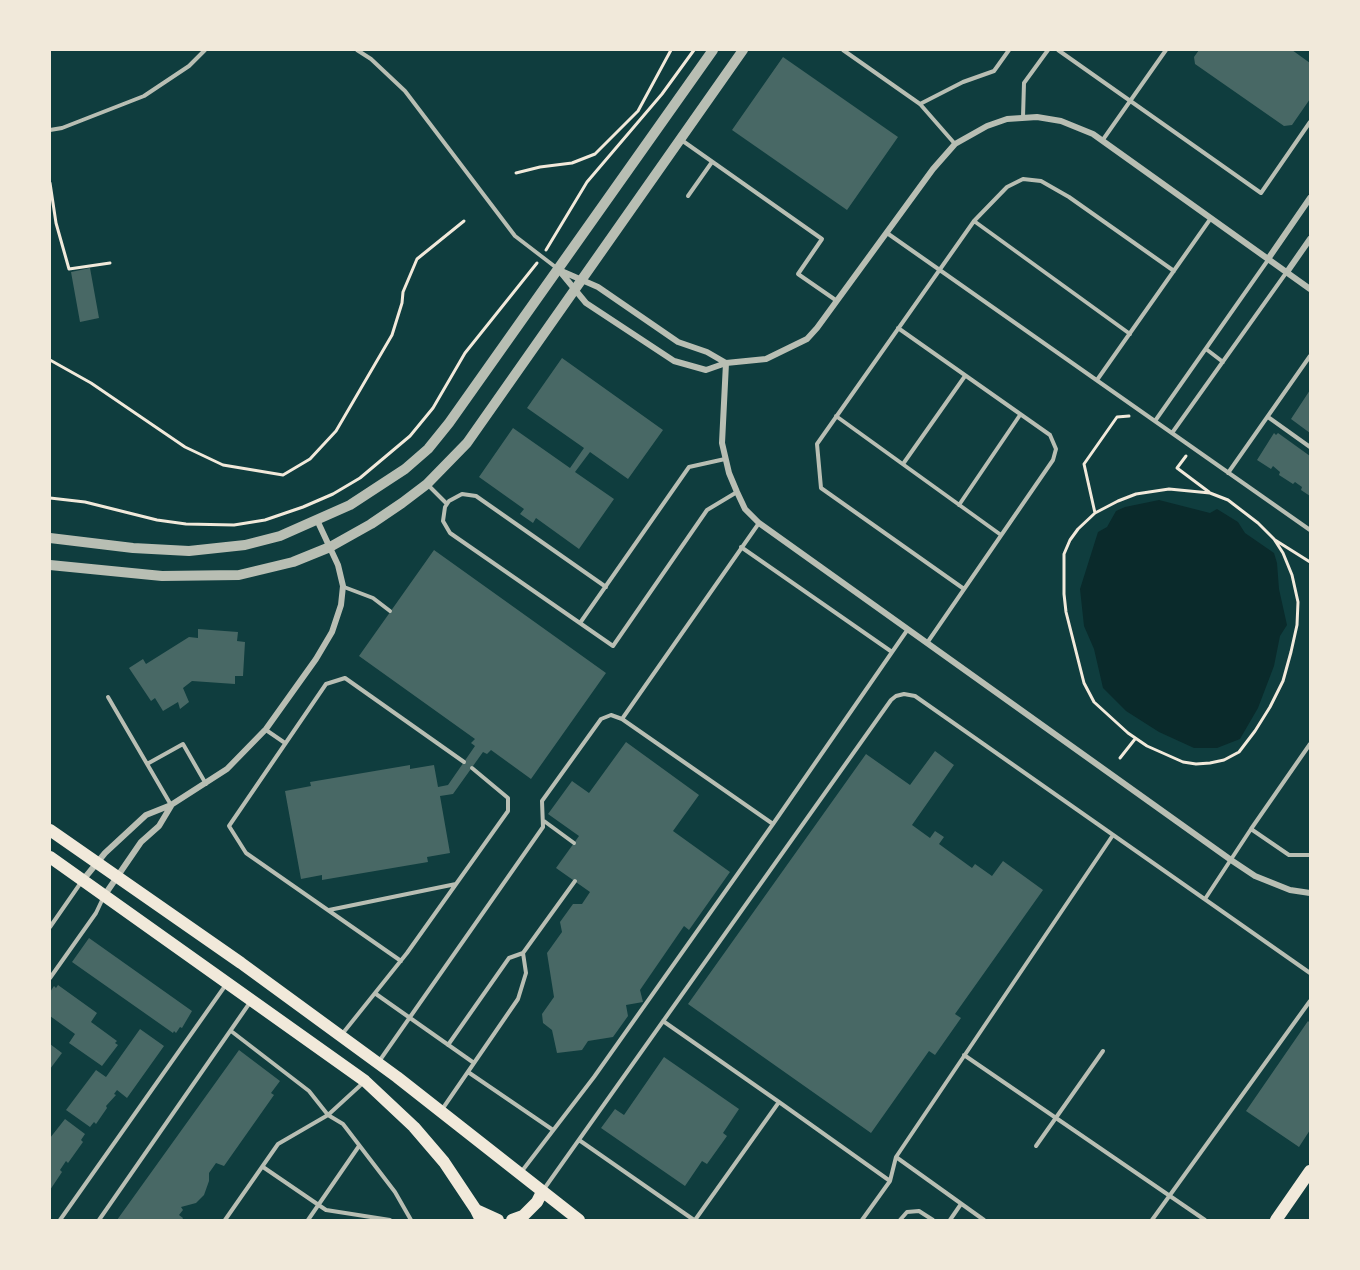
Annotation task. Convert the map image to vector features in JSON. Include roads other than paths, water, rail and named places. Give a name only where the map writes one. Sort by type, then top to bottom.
[{"type":"main road","points":[[50,830],[241,963],[378,1063],[579,1221]]},
{"type":"main road","points":[[50,857],[365,1081],[414,1127],[444,1162],[479,1215],[498,1221]]},
{"type":"main road","points":[[365,1081],[378,1063]]},
{"type":"main road","points":[[1276,1221],[1311,1171]]},
{"type":"main road","points":[[512,1221],[524,1216],[542,1192]]},
{"type":"street","points":[[50,538],[133,548],[189,551],[245,545],[280,536],[317,520],[373,491],[405,469],[428,449],[449,423],[713,50]]},
{"type":"street","points":[[50,565],[162,576],[239,575],[293,562],[330,547],[371,524],[427,484],[467,443],[744,50]]},
{"type":"street","points":[[558,270],[578,284],[586,303],[674,361],[706,370],[726,363],[766,359],[807,339],[817,328],[933,169],[955,144],[987,126],[1023,117],[1060,121],[1093,135],[1311,289]]},
{"type":"street","points":[[1268,259],[1311,198]]},
{"type":"street","points":[[1287,272],[1311,239]]},
{"type":"street","points":[[558,270],[578,284],[598,287],[678,342],[707,352],[726,363]]},
{"type":"street","points":[[726,363],[722,442],[725,459],[745,509],[759,523],[1231,860],[1256,876],[1290,890],[1311,893]]},
{"type":"street","points":[[83,881],[111,846],[146,815],[171,805],[227,769],[266,729],[316,659],[332,632],[341,605],[343,586],[338,565],[317,520]]},
{"type":"street","points":[[104,896],[141,842],[159,826],[171,805]]},
{"type":"lane","points":[[50,130],[62,128],[144,96],[189,66],[205,50]]},
{"type":"lane","points":[[357,50],[371,59],[405,91],[515,236],[558,270]]},
{"type":"lane","points":[[843,50],[920,104],[955,144]]},
{"type":"lane","points":[[920,104],[963,82],[994,71],[1009,50]]},
{"type":"lane","points":[[1023,117],[1024,83],[1048,50]]},
{"type":"lane","points":[[1058,50],[1261,193],[1311,122]]},
{"type":"lane","points":[[1102,141],[1167,50]]},
{"type":"lane","points":[[680,139],[822,239],[798,274],[837,301]]},
{"type":"lane","points":[[688,196],[712,162]]},
{"type":"lane","points":[[964,590],[821,488],[817,444],[974,221],[1007,187],[1023,179],[1041,181],[1069,197],[1174,271]]},
{"type":"lane","points":[[1097,380],[1211,218]]},
{"type":"lane","points":[[974,221],[1130,334]]},
{"type":"lane","points":[[887,233],[1311,530]]},
{"type":"lane","points":[[1155,421],[1268,259]]},
{"type":"lane","points":[[1172,433],[1287,272]]},
{"type":"lane","points":[[898,328],[1050,435],[1056,449],[1053,460],[927,643]]},
{"type":"lane","points":[[1206,349],[1223,362]]},
{"type":"lane","points":[[1228,473],[1311,356]]},
{"type":"lane","points":[[903,464],[965,376]]},
{"type":"lane","points":[[959,505],[1020,415]]},
{"type":"lane","points":[[836,417],[1001,535]]},
{"type":"lane","points":[[1268,417],[1311,447]]},
{"type":"lane","points":[[580,623],[689,467],[725,459]]},
{"type":"lane","points":[[427,484],[447,504]]},
{"type":"lane","points":[[606,587],[476,496],[462,494],[455,496],[447,504],[443,521],[450,533],[613,646],[707,510],[737,492]]},
{"type":"lane","points":[[622,719],[759,523]]},
{"type":"lane","points":[[741,547],[892,652]]},
{"type":"lane","points":[[343,586],[373,598],[390,611]]},
{"type":"lane","points":[[519,1174],[594,1077],[908,629]]},
{"type":"lane","points":[[401,961],[246,853],[229,826],[326,684],[345,678],[464,762]]},
{"type":"lane","points":[[542,1192],[896,696],[904,694],[915,696],[1311,973]]},
{"type":"lane","points":[[108,698],[171,805]]},
{"type":"lane","points":[[378,1063],[543,827],[542,801],[601,719],[611,716],[622,719],[773,824]]},
{"type":"lane","points":[[266,729],[285,743]]},
{"type":"lane","points":[[147,764],[183,744],[206,784]]},
{"type":"lane","points":[[1204,899],[1311,744]]},
{"type":"lane","points":[[340,1036],[401,961],[508,811],[508,798],[472,768]]},
{"type":"lane","points":[[544,821],[574,843]]},
{"type":"lane","points":[[1251,829],[1289,855],[1311,855]]},
{"type":"lane","points":[[862,1221],[890,1180],[896,1157],[1113,835]]},
{"type":"lane","points":[[50,927],[83,881]]},
{"type":"lane","points":[[448,1045],[509,958],[523,953],[575,881]]},
{"type":"lane","points":[[328,910],[457,884]]},
{"type":"lane","points":[[50,978],[96,914],[104,896]]},
{"type":"lane","points":[[441,1111],[518,999],[526,973],[523,953]]},
{"type":"lane","points":[[60,1221],[227,983]]},
{"type":"lane","points":[[376,994],[474,1063]]},
{"type":"lane","points":[[99,1221],[252,1001]]},
{"type":"lane","points":[[1152,1221],[1311,1001]]},
{"type":"lane","points":[[663,1021],[890,1180]]},
{"type":"lane","points":[[231,1031],[309,1091],[328,1115],[343,1124],[395,1192],[411,1221]]},
{"type":"lane","points":[[1035,1146],[1103,1050]]},
{"type":"lane","points":[[964,1055],[1205,1221]]},
{"type":"lane","points":[[468,1072],[553,1130]]},
{"type":"lane","points":[[225,1221],[278,1144],[328,1115],[365,1081]]},
{"type":"lane","points":[[579,1140],[695,1221],[779,1102]]},
{"type":"lane","points":[[308,1221],[359,1146]]},
{"type":"lane","points":[[896,1157],[984,1221]]},
{"type":"lane","points":[[262,1167],[326,1210],[390,1221]]},
{"type":"lane","points":[[950,1221],[961,1204]]},
{"type":"lane","points":[[900,1221],[907,1212],[919,1211],[933,1221]]},
{"type":"water","points":[[1159,500],[1210,513],[1217,509],[1238,522],[1245,533],[1274,553],[1277,563],[1279,589],[1287,625],[1280,636],[1274,666],[1258,708],[1240,739],[1217,748],[1194,748],[1159,732],[1126,711],[1103,688],[1094,649],[1084,626],[1080,589],[1098,532],[1107,527],[1116,511]]}]
